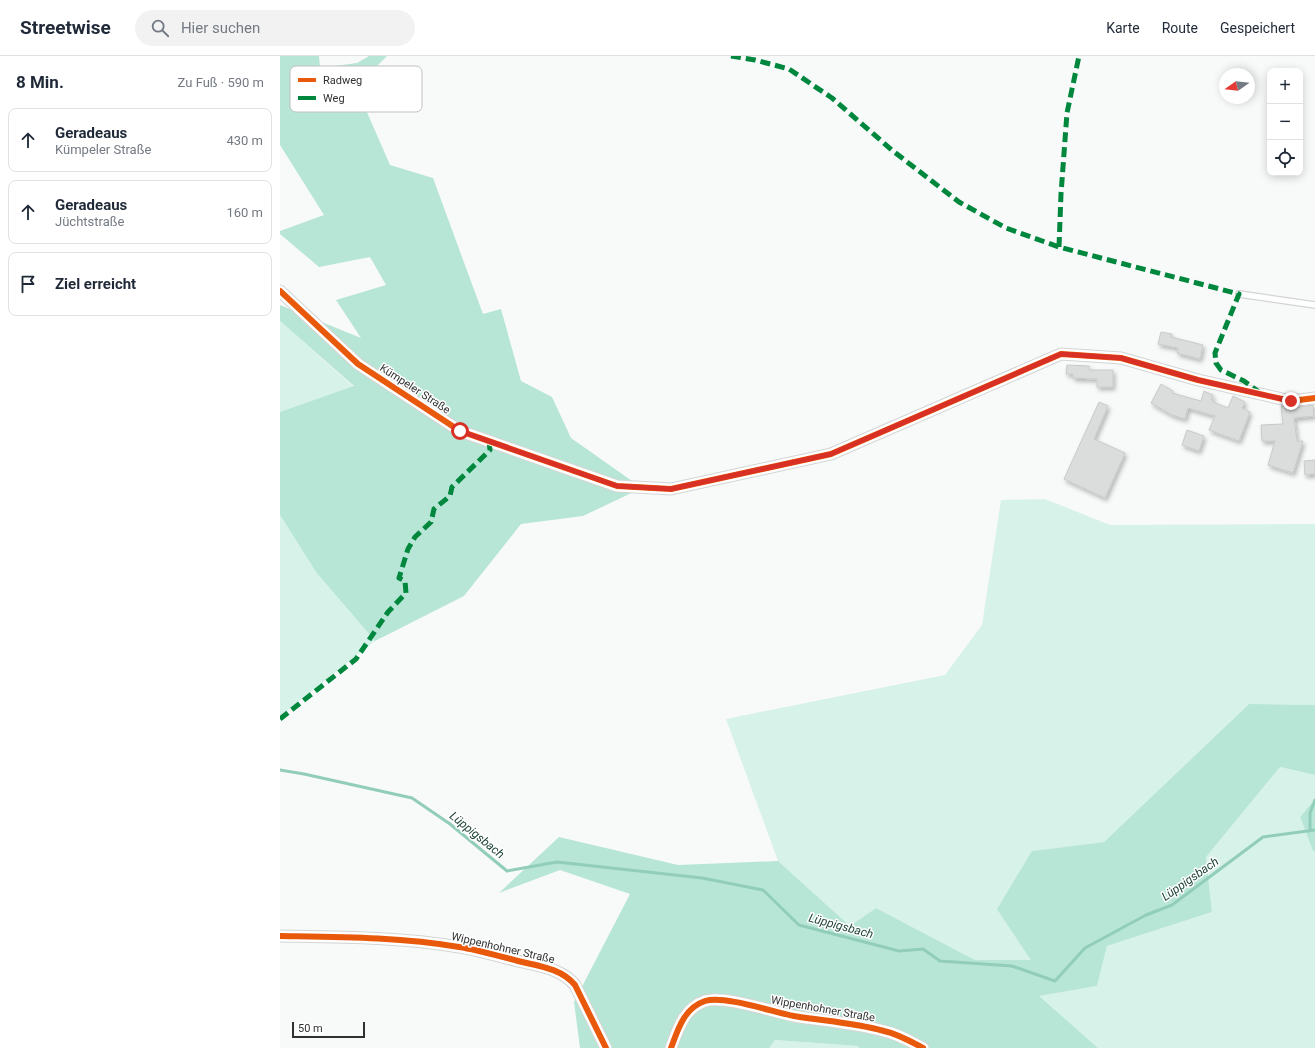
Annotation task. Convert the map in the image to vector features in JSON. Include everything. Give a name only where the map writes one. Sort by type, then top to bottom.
[{"type":"street","name":"Kümpeler Straße","points":[[280,290],[358,364],[460,431],[617,486],[671,489],[831,454],[1061,354],[1121,358],[1198,380],[1291,401],[1315,398]]},
{"type":"street","name":"Wippenhohner Straße","points":[[280,936],[388,939],[443,944],[461,947],[556,971],[575,985],[606,1048]]},
{"type":"street","name":"Wippenhohner Straße","points":[[671,1048],[681,1022],[691,1008],[705,1001],[715,999],[726,1000],[793,1016],[884,1031],[902,1037],[923,1048]]},
{"type":"lane","points":[[1239,294],[1315,305]]},
{"type":"green space","points":[[280,56],[319,56],[320,66],[290,66],[290,112],[367,112],[390,165],[433,178],[483,314],[501,309],[521,381],[552,397],[571,438],[642,488],[583,516],[521,524],[464,596],[375,641],[316,572],[280,515],[280,412],[354,386],[280,321],[280,305],[361,338],[336,300],[386,285],[370,257],[319,267],[280,234],[280,231],[324,215],[280,145]]},
{"type":"green space","points":[[369,56],[387,56],[377,66],[335,66],[357,63]]},
{"type":"green space","points":[[280,321],[354,387],[280,412]]},
{"type":"green space","points":[[1045,499],[1110,525],[1315,524],[1315,705],[1249,704],[1104,842],[1032,851],[1032,960],[975,960],[876,908],[850,926],[778,861],[726,719],[945,675],[982,625],[1001,500]]},
{"type":"green space","points":[[280,515],[316,572],[375,641],[280,716]]},
{"type":"green space","points":[[1249,704],[1315,705],[1315,775],[1280,767],[1206,857],[1212,912],[1107,946],[1097,986],[1039,996],[1098,1048],[859,1048],[858,1046],[775,1040],[769,1048],[580,1048],[574,1002],[630,894],[560,870],[499,893],[559,837],[678,865],[778,861],[850,926],[876,908],[975,960],[1031,960],[997,909],[1032,851],[1104,842]]},
{"type":"green space","points":[[1280,767],[1315,775],[1315,799],[1300,817],[1313,851],[1315,851],[1315,1048],[1098,1048],[1038,996],[1097,986],[1107,946],[1212,912],[1206,857]]},
{"type":"green space","points":[[1315,799],[1315,851],[1313,851],[1300,817]]},
{"type":"green space","points":[[775,1040],[858,1046],[859,1048],[769,1048]]},
{"type":"building","points":[[1161,332],[1172,334],[1171,337],[1203,345],[1200,359],[1177,353],[1178,348],[1158,344]]},
{"type":"building","points":[[1067,365],[1089,366],[1089,370],[1113,370],[1113,387],[1097,387],[1097,379],[1073,378],[1073,374],[1066,374]]},
{"type":"building","points":[[1161,384],[1173,391],[1172,393],[1201,401],[1204,391],[1213,395],[1211,400],[1214,400],[1213,402],[1228,408],[1233,396],[1245,402],[1242,408],[1250,412],[1239,441],[1209,430],[1215,416],[1188,408],[1185,419],[1172,415],[1151,403]]},
{"type":"building","points":[[1099,402],[1108,406],[1094,439],[1125,453],[1105,498],[1064,479]]},
{"type":"building","points":[[1313,405],[1314,416],[1294,418],[1297,441],[1303,441],[1293,473],[1268,465],[1275,441],[1262,441],[1261,425],[1283,424],[1281,406],[1292,408]]},
{"type":"building","points":[[1187,430],[1204,436],[1199,451],[1182,445]]},
{"type":"building","points":[[1315,460],[1315,474],[1305,475],[1304,461]]},
{"type":"waterway","name":"Lüppigsbach","points":[[280,770],[412,798],[450,824],[507,871],[557,862],[702,878],[763,890],[799,925],[899,951],[923,949],[940,961],[1012,966],[1055,981],[1085,948],[1146,915],[1172,905],[1263,837],[1315,830]]},
{"type":"waterway","points":[[1310,831],[1310,813],[1315,800]]},
{"type":"marked path","points":[[731,56],[755,60],[789,69],[832,98],[893,151],[959,202],[1006,228],[1059,247],[1239,294],[1215,353],[1216,363],[1221,370],[1244,381],[1259,392]]},
{"type":"marked path","points":[[1059,247],[1067,113],[1079,56]]},
{"type":"marked path","points":[[280,719],[356,659],[388,612],[406,593],[405,581],[399,578],[408,549],[415,537],[431,522],[434,509],[450,496],[452,487],[490,450],[489,441]]},
{"type":"cycle path","points":[[280,291],[358,364],[460,431],[617,486],[671,489],[831,454],[1061,354],[1121,358],[1198,380],[1291,401],[1315,398]]},
{"type":"cycle path","points":[[280,936],[370,938],[415,941],[474,950],[549,968],[563,975],[575,985],[606,1048]]},
{"type":"cycle path","points":[[671,1048],[679,1027],[687,1014],[698,1004],[713,1000],[736,1002],[794,1016],[873,1028],[889,1032],[909,1040],[923,1048]]},
{"type":"route","points":[[460,431],[617,486],[671,489],[831,454],[1061,354],[1121,358],[1198,380],[1291,401]]}]
